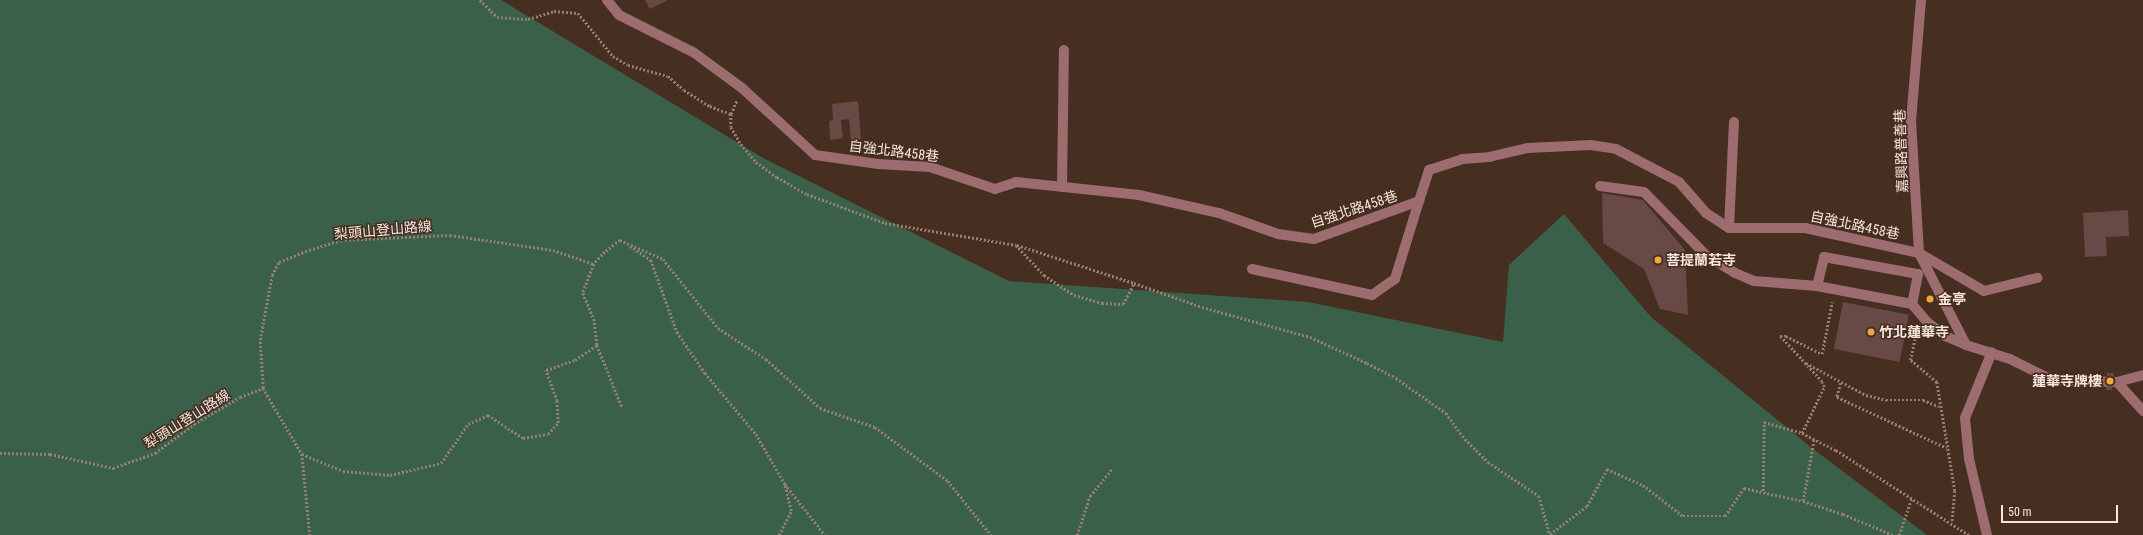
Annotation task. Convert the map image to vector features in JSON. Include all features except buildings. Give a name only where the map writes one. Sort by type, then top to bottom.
[{"type":"lane","name":"自強北路458巷","points":[[607,0],[620,15],[693,52],[742,88],[814,155],[878,164],[930,167],[995,189],[1016,182],[1139,195],[1219,213],[1278,234],[1314,239],[1419,201],[1429,170],[1462,159],[1489,157],[1528,148],[1592,145],[1616,149],[1679,182],[1706,213],[1729,228],[1805,228],[1919,253],[1984,291],[2037,278]]},
{"type":"lane","name":"嘉興路普善巷","points":[[1919,253],[1911,121],[1921,0]]},
{"type":"lane","points":[[1062,187],[1064,50]]},
{"type":"lane","points":[[1729,228],[1734,122]]},
{"type":"lane","points":[[1600,186],[1644,192],[1707,256],[1735,273],[1754,281],[1817,286],[1912,304],[1926,320],[1945,336],[1966,345],[1992,352],[2052,380],[2117,382],[2143,375]]},
{"type":"lane","points":[[1252,269],[1372,295],[1395,280],[1419,201]]},
{"type":"lane","points":[[1919,253],[1966,345]]},
{"type":"lane","points":[[1817,286],[1824,257],[1918,274],[1912,304]]},
{"type":"lane","points":[[1987,535],[1969,459],[1965,418],[1992,352]]},
{"type":"lane","points":[[2117,382],[2143,411]]},
{"type":"path","points":[[480,0],[496,17],[528,19],[554,11],[578,13],[613,56],[628,65],[668,76],[684,90],[710,106],[731,114],[731,127],[740,144],[756,162],[776,177],[807,194],[885,223],[1016,245],[1134,283],[1202,307],[1310,337],[1396,378],[1446,413],[1465,439],[1488,462],[1539,496],[1550,534],[1587,506],[1607,469],[1643,485],[1683,516],[1725,516],[1744,488],[1803,501],[1843,514],[1893,535]]},
{"type":"path","name":"梨頭山登山路線","points":[[263,388],[260,340],[272,275],[279,262],[309,250],[341,240],[450,234],[553,250],[594,264]]},
{"type":"path","points":[[620,240],[605,252],[594,264],[583,293],[594,319],[597,345],[622,407]]},
{"type":"path","points":[[620,240],[652,260],[677,332],[705,373],[756,434],[785,484],[825,535]]},
{"type":"path","points":[[620,240],[663,259],[718,328],[766,359],[820,408],[875,427],[948,481],[991,535]]},
{"type":"path","points":[[1016,245],[1044,275],[1074,295],[1102,303],[1123,304],[1134,283]]},
{"type":"path","points":[[1802,432],[1824,388],[1822,382],[1802,362],[1780,336],[1786,336],[1822,354],[1832,311]]},
{"type":"path","points":[[1926,320],[1918,329],[1910,360],[1937,382],[1955,491],[1952,524]]},
{"type":"path","points":[[302,454],[344,471],[390,475],[441,463],[468,424],[488,415],[523,438],[548,434],[558,423],[557,401],[546,370],[575,360],[597,345]]},
{"type":"path","points":[[1802,362],[1866,395],[1886,400],[1923,400],[1940,406]]},
{"type":"path","points":[[1841,383],[1837,398],[1948,448]]},
{"type":"path","points":[[263,388],[302,454],[310,535]]},
{"type":"path","name":"犁頭山登山路線","points":[[0,453],[50,454],[113,468],[155,453],[194,424],[240,397],[263,388]]},
{"type":"path","points":[[1763,491],[1764,422],[1802,432],[1912,498],[1969,535]]},
{"type":"path","points":[[1803,501],[1814,439]]},
{"type":"path","points":[[1077,535],[1090,496],[1113,468]]},
{"type":"path","points":[[779,535],[791,511],[785,484]]},
{"type":"path","points":[[1899,535],[1912,498]]},
{"type":"green space","points":[[0,0],[501,0],[765,159],[1009,281],[1308,302],[1503,342],[1509,265],[1564,214],[1651,317],[1812,448],[1927,535],[0,535]]},
{"type":"place","name":"菩提蘭若寺","points":[[1658,260]]},
{"type":"place","name":"金亭","points":[[1930,299]]},
{"type":"place","name":"竹北蓮華寺","points":[[1871,332]]},
{"type":"place","name":"蓮華寺牌樓","points":[[2110,381]]}]
